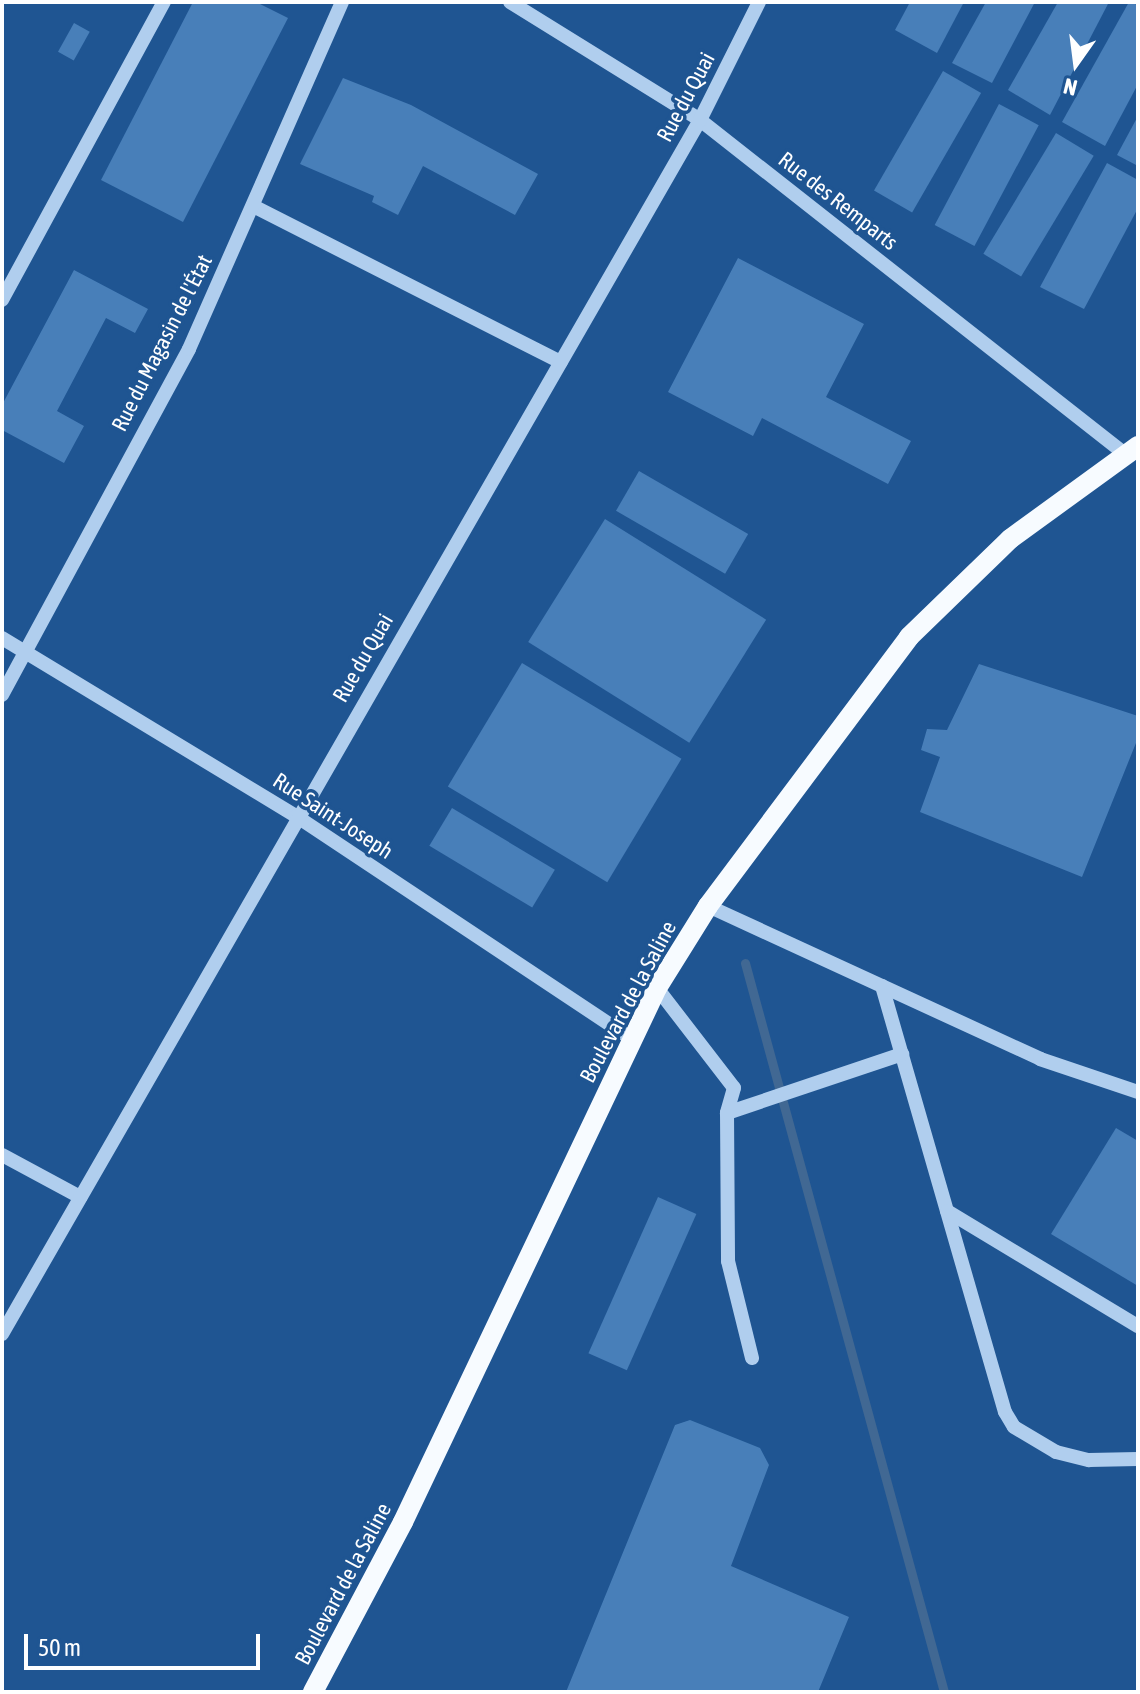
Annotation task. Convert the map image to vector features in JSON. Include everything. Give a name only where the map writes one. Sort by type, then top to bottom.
[{"type":"main road","name":"Boulevard de la Saline","points":[[313,1692],[403,1522],[657,988],[708,906],[909,637],[1010,539],[1132,450]]},
{"type":"street","points":[[2,300],[164,2]]},
{"type":"street","name":"Rue du Magasin de l'État","points":[[2,695],[189,349],[342,2]]},
{"type":"street","name":"Rue des Remparts","points":[[510,2],[700,120],[1132,450]]},
{"type":"street","name":"Rue du Quai","points":[[2,1334],[296,816],[700,120],[759,2]]},
{"type":"street","points":[[253,206],[561,362]]},
{"type":"street","name":"Rue Saint-Joseph","points":[[2,638],[296,816],[633,1040]]},
{"type":"street","points":[[708,906],[1040,1059],[1138,1092]]},
{"type":"street","points":[[882,986],[1014,1427],[1056,1452],[1089,1460],[1138,1459]]},
{"type":"street","points":[[657,988],[734,1088],[727,1113],[728,1261],[752,1358]]},
{"type":"street","points":[[727,1113],[827,1083],[902,1054]]},
{"type":"street","points":[[2,1155],[80,1197]]},
{"type":"street","points":[[947,1211],[1138,1326]]},
{"type":"building","points":[[193,2],[256,2],[288,18],[183,222],[101,180]]},
{"type":"building","points":[[910,2],[964,2],[937,53],[895,30]]},
{"type":"building","points":[[986,2],[1035,2],[992,83],[952,63]]},
{"type":"building","points":[[1058,2],[1109,2],[1050,115],[1008,90]]},
{"type":"building","points":[[1129,2],[1138,5],[1138,84],[1105,146],[1062,122]]},
{"type":"building","points":[[74,23],[90,32],[74,61],[58,52]]},
{"type":"building","points":[[943,71],[981,93],[912,213],[874,191]]},
{"type":"building","points":[[343,78],[411,105],[538,174],[515,215],[423,166],[398,215],[372,202],[374,196],[300,164]]},
{"type":"building","points":[[999,104],[1039,125],[974,246],[935,225]]},
{"type":"building","points":[[1138,116],[1138,166],[1117,155]]},
{"type":"building","points":[[1056,133],[1094,156],[1021,277],[983,254]]},
{"type":"building","points":[[1107,163],[1138,180],[1138,208],[1084,309],[1040,287]]},
{"type":"building","points":[[738,258],[864,324],[826,397],[911,441],[888,484],[762,418],[753,436],[668,392]]},
{"type":"building","points":[[74,270],[148,309],[135,333],[106,318],[57,411],[84,426],[64,463],[2,430],[2,405]]},
{"type":"building","points":[[639,471],[748,534],[725,574],[616,511]]},
{"type":"building","points":[[605,519],[766,620],[689,743],[528,642]]},
{"type":"building","points":[[522,663],[681,759],[607,882],[448,786]]},
{"type":"building","points":[[979,664],[1138,716],[1138,738],[1082,877],[920,812],[940,757],[921,750],[927,729],[947,730]]},
{"type":"building","points":[[452,808],[555,870],[532,908],[429,846]]},
{"type":"building","points":[[1116,1128],[1138,1141],[1138,1286],[1051,1234]]},
{"type":"building","points":[[658,1197],[696,1214],[627,1370],[588,1353]]},
{"type":"building","points":[[690,1420],[760,1448],[769,1465],[731,1566],[849,1617],[818,1692],[566,1692],[675,1425]]},
{"type":"waterway","points":[[745,963],[944,1692]]}]
